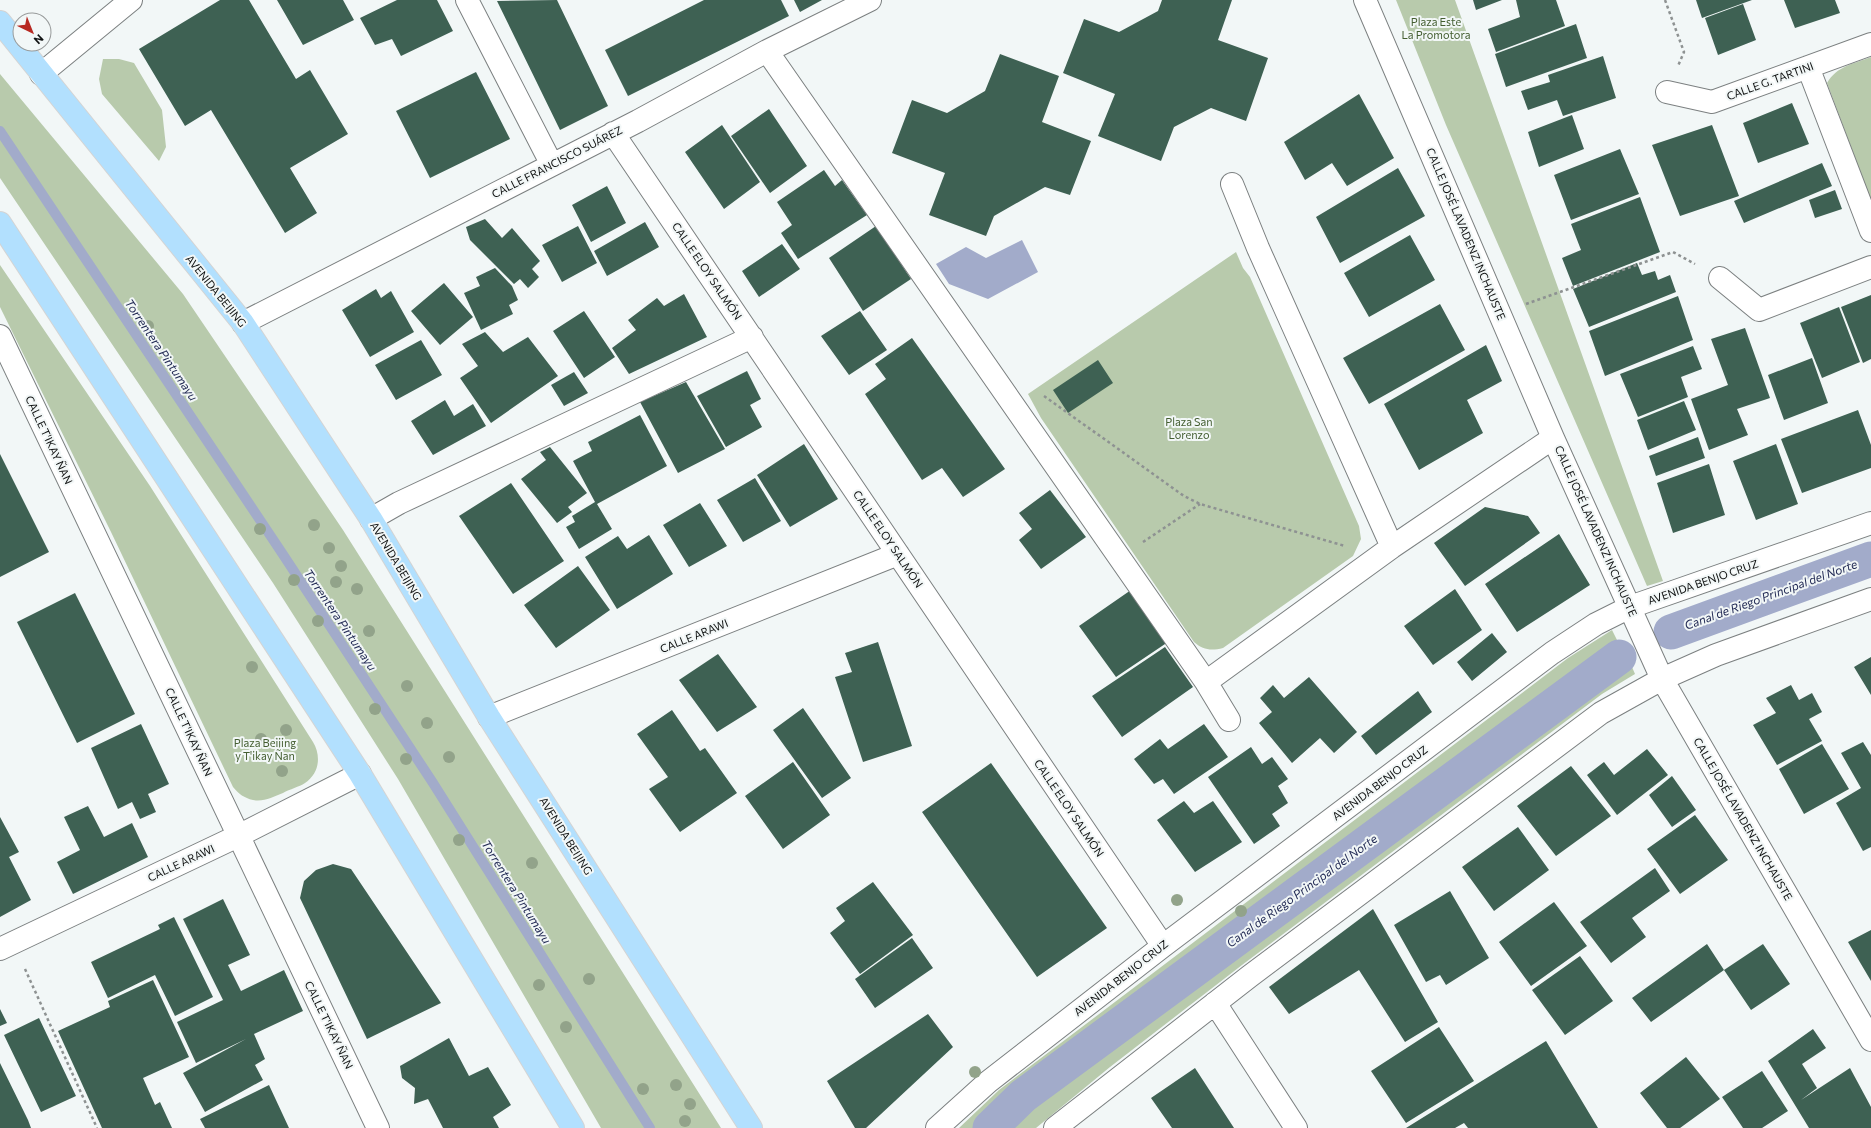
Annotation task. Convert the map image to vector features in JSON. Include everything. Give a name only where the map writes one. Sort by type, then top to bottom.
[{"type":"main road","name":"AVENIDA BEIJING","points":[[0,22],[243,323],[371,519],[489,717],[751,1128]]},
{"type":"main road","points":[[0,223],[360,774],[573,1128]]},
{"type":"street","points":[[41,74],[131,0]]},
{"type":"street","points":[[467,0],[552,165]]},
{"type":"street","name":"CALLE FRANCISCO SUÁREZ","points":[[243,323],[552,165],[766,51],[870,0]]},
{"type":"street","name":"CALLE JOSÉ LAVADENZ INCHAUSTE","points":[[1364,0],[1553,438],[1662,679],[1871,1040]]},
{"type":"street","name":"CALLE G. TARTINI","points":[[1667,92],[1712,102],[1871,44]]},
{"type":"street","points":[[766,51],[1206,682],[1229,720]]},
{"type":"street","points":[[1808,67],[1871,231]]},
{"type":"street","name":"CALLE ELOY SALMÓN","points":[[613,133],[1163,946]]},
{"type":"street","points":[[1232,184],[1258,248],[1392,546]]},
{"type":"street","points":[[1720,278],[1759,310],[1871,267]]},
{"type":"street","name":"CALLE T'IKAY ÑAN","points":[[0,336],[378,1128]]},
{"type":"street","points":[[371,519],[399,503],[752,338]]},
{"type":"street","points":[[1206,682],[1392,546],[1553,438]]},
{"type":"street","name":"AVENIDA BENJO CRUZ","points":[[937,1128],[988,1082],[1163,946],[1552,653],[1596,624],[1630,607],[1871,523]]},
{"type":"street","name":"CALLE ARAWI","points":[[489,717],[898,554]]},
{"type":"street","points":[[1055,1128],[1215,1003],[1601,713],[1662,679],[1716,655],[1871,599]]},
{"type":"street","name":"CALLE ARAWI","points":[[6,946],[238,836],[360,774]]},
{"type":"street","points":[[1215,1003],[1296,1128]]},
{"type":"path","points":[[1665,0],[1684,52],[1667,92]]},
{"type":"path","points":[[1499,313],[1673,252],[1720,278]]},
{"type":"path","points":[[1038,392],[1184,496],[1200,504],[1352,548]]},
{"type":"path","points":[[1141,543],[1200,504]]},
{"type":"path","points":[[6,946],[97,1128]]},
{"type":"green space","name":"Plaza Este La Promotora","points":[[1396,0],[1455,0],[1663,581],[1647,586],[1446,125]]},
{"type":"green space","points":[[1871,57],[1871,200],[1827,83],[1831,77],[1841,69]]},
{"type":"green space","points":[[103,59],[119,59],[134,63],[162,110],[166,147],[159,161],[102,94],[99,79]]},
{"type":"green space","points":[[0,74],[183,294],[343,530],[721,1128],[601,1128],[398,779],[273,583],[0,178]]},
{"type":"green space","name":"Plaza San Lorenzo","points":[[1236,252],[1243,268],[1250,277],[1359,526],[1361,539],[1353,556],[1223,648],[1211,650],[1201,647],[1194,642],[1041,418],[1028,394]]},
{"type":"green space","name":"Plaza Beijing y T'ikay Ñan","points":[[0,265],[150,486],[316,747],[318,764],[314,774],[303,784],[265,800],[253,800],[247,798],[233,787],[111,532],[0,307]]},
{"type":"green space","points":[[1612,630],[1620,646],[1210,944],[1021,1088],[991,1112],[975,1128],[959,1128],[999,1090],[1568,658]]},
{"type":"green space","points":[[1632,667],[1635,674],[1602,694],[1242,965],[1110,1067],[1036,1128],[1011,1128],[1030,1110],[1246,946],[1581,698]]},
{"type":"water","points":[[1022,240],[1038,272],[988,299],[949,284],[936,264],[966,247],[986,258]]},
{"type":"building","points":[[220,0],[249,0],[296,79],[310,70],[348,134],[290,168],[317,213],[285,233],[211,110],[185,126],[139,49]]},
{"type":"building","points":[[277,0],[343,0],[354,20],[303,45]]},
{"type":"building","points":[[397,0],[437,0],[453,31],[401,56],[392,39],[375,45],[360,18]]},
{"type":"building","points":[[557,0],[608,106],[560,130],[497,1]]},
{"type":"building","points":[[704,0],[781,0],[789,16],[628,96],[605,50]]},
{"type":"building","points":[[794,0],[822,0],[800,12]]},
{"type":"building","points":[[1162,0],[1232,0],[1218,40],[1268,58],[1246,121],[1211,108],[1174,127],[1161,161],[1098,136],[1115,94],[1063,73],[1084,19],[1119,32],[1158,11]]},
{"type":"building","points":[[1473,0],[1502,0],[1476,10]]},
{"type":"building","points":[[1516,0],[1556,0],[1565,26],[1496,52],[1488,29],[1520,17]]},
{"type":"building","points":[[1696,0],[1752,0],[1702,18]]},
{"type":"building","points":[[1784,0],[1835,0],[1840,13],[1795,28]]},
{"type":"building","points":[[1743,4],[1756,40],[1718,55],[1705,18]]},
{"type":"building","points":[[1576,24],[1587,58],[1506,87],[1495,54]]},
{"type":"building","points":[[1000,54],[1059,76],[1042,122],[1091,141],[1070,195],[1045,187],[994,216],[986,236],[929,215],[945,173],[892,153],[912,100],[947,113],[985,91]]},
{"type":"building","points":[[1603,56],[1616,98],[1563,116],[1557,100],[1528,110],[1521,91],[1550,82],[1548,75]]},
{"type":"building","points":[[476,72],[510,139],[430,178],[396,111]]},
{"type":"building","points":[[1359,94],[1394,158],[1347,186],[1332,163],[1305,180],[1284,142]]},
{"type":"building","points":[[1792,103],[1809,144],[1758,163],[1743,123]]},
{"type":"building","points":[[769,109],[807,166],[770,193],[731,136]]},
{"type":"building","points":[[1572,115],[1584,149],[1539,167],[1528,132]]},
{"type":"building","points":[[722,125],[760,182],[724,209],[685,152]]},
{"type":"building","points":[[1712,125],[1739,196],[1680,216],[1652,145]]},
{"type":"building","points":[[1620,149],[1639,194],[1571,220],[1554,175]]},
{"type":"building","points":[[1822,163],[1832,186],[1744,223],[1734,201]]},
{"type":"building","points":[[1398,168],[1425,216],[1340,263],[1316,217]]},
{"type":"building","points":[[824,170],[835,186],[842,180],[867,215],[798,259],[781,233],[792,225],[777,202]]},
{"type":"building","points":[[607,186],[626,223],[591,242],[572,205]]},
{"type":"building","points":[[1835,190],[1842,209],[1815,218],[1809,200]]},
{"type":"building","points":[[1640,197],[1660,252],[1573,286],[1562,258],[1581,250],[1571,224]]},
{"type":"building","points":[[485,219],[502,238],[512,228],[540,261],[532,269],[539,277],[528,288],[520,279],[514,284],[470,240],[466,227]]},
{"type":"building","points":[[645,222],[659,247],[607,276],[594,251]]},
{"type":"building","points":[[578,226],[597,263],[562,282],[542,245]]},
{"type":"building","points":[[876,226],[911,279],[863,311],[829,258]]},
{"type":"building","points":[[1410,235],[1435,280],[1369,317],[1344,273]]},
{"type":"building","points":[[782,244],[800,269],[759,297],[742,271]]},
{"type":"building","points":[[1637,263],[1642,275],[1655,271],[1658,280],[1670,275],[1676,292],[1589,327],[1573,289]]},
{"type":"building","points":[[495,268],[512,286],[518,300],[509,305],[513,314],[481,330],[464,293],[480,286],[476,277]]},
{"type":"building","points":[[444,283],[473,317],[440,345],[411,311]]},
{"type":"building","points":[[376,289],[381,298],[391,291],[414,332],[370,357],[342,310]]},
{"type":"building","points":[[684,294],[707,337],[629,374],[612,348],[636,330],[628,320],[657,298],[664,306]]},
{"type":"building","points":[[1871,295],[1871,359],[1863,363],[1841,307]]},
{"type":"building","points":[[1678,296],[1693,340],[1605,376],[1589,331]]},
{"type":"building","points":[[1440,304],[1465,350],[1369,404],[1343,358]]},
{"type":"building","points":[[1839,307],[1860,362],[1822,378],[1800,323]]},
{"type":"building","points":[[584,311],[615,357],[584,378],[553,331]]},
{"type":"building","points":[[860,311],[887,350],[849,375],[821,336]]},
{"type":"building","points":[[1745,328],[1770,398],[1737,409],[1748,435],[1709,450],[1691,399],[1728,385],[1711,339]]},
{"type":"building","points":[[485,332],[503,352],[528,337],[558,376],[491,423],[460,378],[478,366],[462,344]]},
{"type":"building","points":[[912,338],[1005,469],[963,497],[942,468],[922,480],[865,394],[886,379],[875,364]]},
{"type":"building","points":[[421,340],[442,375],[396,400],[375,365]]},
{"type":"building","points":[[1486,345],[1502,381],[1467,400],[1483,433],[1419,470],[1384,404]]},
{"type":"building","points":[[1693,346],[1702,369],[1681,377],[1688,397],[1638,417],[1620,374]]},
{"type":"building","points":[[1812,358],[1828,403],[1784,420],[1768,375]]},
{"type":"building","points":[[1098,360],[1113,383],[1068,413],[1053,390]]},
{"type":"building","points":[[747,371],[761,399],[750,405],[762,427],[726,447],[697,396]]},
{"type":"building","points":[[574,372],[588,393],[564,406],[551,385]]},
{"type":"building","points":[[686,382],[725,449],[678,473],[640,402]]},
{"type":"building","points":[[445,400],[454,416],[473,404],[486,426],[433,455],[411,421]]},
{"type":"building","points":[[1684,401],[1696,430],[1648,450],[1637,420]]},
{"type":"building","points":[[1858,410],[1871,445],[1871,468],[1802,493],[1781,439]]},
{"type":"building","points":[[640,415],[667,466],[597,504],[612,529],[579,549],[566,527],[575,522],[572,516],[595,502],[573,461],[592,451],[588,442]]},
{"type":"building","points":[[1698,437],[1705,458],[1656,476],[1649,456]]},
{"type":"building","points":[[804,444],[838,499],[790,527],[757,475]]},
{"type":"building","points":[[1776,444],[1798,504],[1756,520],[1733,461]]},
{"type":"building","points":[[550,447],[587,493],[568,507],[572,512],[557,523],[521,479],[546,460],[540,452]]},
{"type":"building","points":[[0,454],[49,552],[0,577]]},
{"type":"building","points":[[1709,464],[1725,515],[1673,533],[1657,483]]},
{"type":"building","points":[[755,478],[781,521],[743,542],[717,500]]},
{"type":"building","points":[[511,483],[564,561],[513,594],[459,516]]},
{"type":"building","points":[[1050,490],[1086,537],[1041,569],[1019,540],[1032,529],[1019,513]]},
{"type":"building","points":[[700,503],[727,546],[689,567],[663,525]]},
{"type":"building","points":[[1485,507],[1528,516],[1540,533],[1465,586],[1434,543]]},
{"type":"building","points":[[1559,534],[1590,585],[1517,632],[1485,584]]},
{"type":"building","points":[[649,535],[673,574],[617,609],[585,557],[618,536],[627,549]]},
{"type":"building","points":[[578,566],[610,610],[556,648],[524,605]]},
{"type":"building","points":[[1455,589],[1482,630],[1433,665],[1404,626]]},
{"type":"building","points":[[1131,590],[1168,642],[1116,677],[1079,626]]},
{"type":"building","points":[[75,593],[135,714],[77,743],[17,622]]},
{"type":"building","points":[[1492,633],[1507,652],[1472,681],[1457,662]]},
{"type":"building","points":[[878,642],[912,746],[863,762],[835,677],[852,672],[845,653]]},
{"type":"building","points":[[1165,647],[1193,687],[1122,737],[1092,696]]},
{"type":"building","points":[[718,654],[757,707],[717,732],[679,680]]},
{"type":"building","points":[[1871,657],[1871,695],[1854,667]]},
{"type":"building","points":[[1309,677],[1357,732],[1334,753],[1320,738],[1292,763],[1259,723],[1272,712],[1260,698],[1273,685],[1284,698]]},
{"type":"building","points":[[1791,685],[1799,700],[1812,693],[1822,712],[1809,719],[1822,741],[1777,765],[1753,725],[1776,713],[1766,698]]},
{"type":"building","points":[[1418,691],[1432,712],[1376,755],[1361,736]]},
{"type":"building","points":[[803,708],[851,778],[822,798],[773,730]]},
{"type":"building","points":[[672,710],[700,751],[705,748],[737,793],[680,832],[649,789],[668,777],[637,734]]},
{"type":"building","points":[[141,724],[169,784],[148,794],[156,812],[140,819],[132,802],[118,809],[91,748]]},
{"type":"building","points":[[1204,724],[1228,757],[1174,794],[1163,779],[1154,784],[1134,759],[1160,739],[1168,749]]},
{"type":"building","points":[[1863,742],[1871,755],[1871,847],[1863,851],[1836,803],[1861,788],[1841,753]]},
{"type":"building","points":[[1822,744],[1849,789],[1804,814],[1779,769]]},
{"type":"building","points":[[1251,747],[1262,764],[1272,757],[1288,779],[1278,786],[1288,803],[1272,814],[1280,826],[1254,844],[1208,777]]},
{"type":"building","points":[[1647,749],[1668,775],[1617,815],[1587,775],[1604,762],[1614,775]]},
{"type":"building","points":[[793,762],[830,815],[783,849],[745,796]]},
{"type":"building","points":[[991,763],[1107,928],[1037,977],[922,812]]},
{"type":"building","points":[[1571,766],[1611,816],[1556,856],[1517,806]]},
{"type":"building","points":[[1672,776],[1696,810],[1672,827],[1649,795]]},
{"type":"building","points":[[1184,801],[1194,813],[1213,801],[1242,842],[1195,872],[1157,820]]},
{"type":"building","points":[[88,806],[104,837],[132,823],[148,857],[73,894],[57,862],[80,850],[64,817]]},
{"type":"building","points":[[1695,815],[1728,860],[1680,894],[1647,849]]},
{"type":"building","points":[[0,817],[19,852],[9,857],[31,900],[0,917]]},
{"type":"building","points":[[1518,827],[1549,870],[1494,911],[1462,867]]},
{"type":"building","points":[[333,864],[351,869],[441,1003],[367,1039],[300,898],[304,881],[316,870]]},
{"type":"building","points":[[1655,868],[1670,891],[1632,918],[1646,937],[1611,963],[1580,922]]},
{"type":"building","points":[[873,882],[913,935],[860,974],[830,933],[845,921],[836,908]]},
{"type":"building","points":[[1450,891],[1489,958],[1446,985],[1440,975],[1426,982],[1394,925]]},
{"type":"building","points":[[223,899],[250,955],[228,965],[241,991],[284,970],[303,1011],[254,1034],[265,1059],[255,1065],[263,1080],[205,1112],[183,1073],[246,1039],[196,1063],[177,1022],[223,1000],[183,919]]},
{"type":"building","points":[[1554,902],[1587,946],[1531,986],[1499,942]]},
{"type":"building","points":[[1373,909],[1438,1022],[1405,1042],[1359,970],[1289,1014],[1269,987]]},
{"type":"building","points":[[174,917],[213,997],[175,1016],[155,975],[108,998],[91,962],[160,929],[158,925]]},
{"type":"building","points":[[1871,930],[1871,981],[1848,942]]},
{"type":"building","points":[[912,938],[933,968],[875,1008],[855,979]]},
{"type":"building","points":[[1707,944],[1724,970],[1651,1022],[1632,998]]},
{"type":"building","points":[[1763,944],[1790,984],[1751,1010],[1724,970]]},
{"type":"building","points":[[1580,956],[1613,1001],[1565,1035],[1532,990]]},
{"type":"building","points":[[153,980],[189,1057],[143,1078],[155,1105],[160,1102],[172,1128],[102,1128],[58,1031],[110,1007],[108,1001]]},
{"type":"building","points":[[0,1009],[7,1023],[0,1026]]},
{"type":"building","points":[[928,1014],[953,1047],[866,1128],[855,1128],[827,1081]]},
{"type":"building","points":[[39,1018],[76,1096],[41,1112],[4,1035]]},
{"type":"building","points":[[1439,1027],[1474,1081],[1406,1123],[1371,1071]]},
{"type":"building","points":[[1813,1029],[1826,1048],[1802,1064],[1817,1088],[1801,1100],[1850,1068],[1871,1107],[1871,1128],[1809,1128],[1768,1061]]},
{"type":"building","points":[[449,1038],[469,1076],[488,1067],[511,1105],[493,1117],[499,1128],[443,1128],[428,1099],[414,1104],[415,1088],[402,1078],[400,1066]]},
{"type":"building","points":[[1546,1041],[1598,1128],[1468,1128],[1464,1123],[1455,1128],[1406,1128]]},
{"type":"building","points":[[1686,1057],[1720,1099],[1680,1128],[1667,1128],[1640,1093]]},
{"type":"building","points":[[0,1063],[28,1120],[31,1128],[0,1128]]},
{"type":"building","points":[[1195,1068],[1234,1128],[1172,1128],[1151,1098]]},
{"type":"building","points":[[1762,1071],[1788,1111],[1762,1128],[1743,1128],[1722,1097]]},
{"type":"building","points":[[269,1085],[289,1128],[205,1128],[200,1119]]},
{"type":"waterway","name":"Torrentera Pintumayu","points":[[0,131],[282,553],[433,783],[650,1128]]},
{"type":"waterway","name":"Canal de Riego Principal del Norte","points":[[1671,632],[1871,559]]},
{"type":"waterway","name":"Canal de Riego Principal del Norte","points":[[990,1128],[1023,1096],[1619,657]]}]
